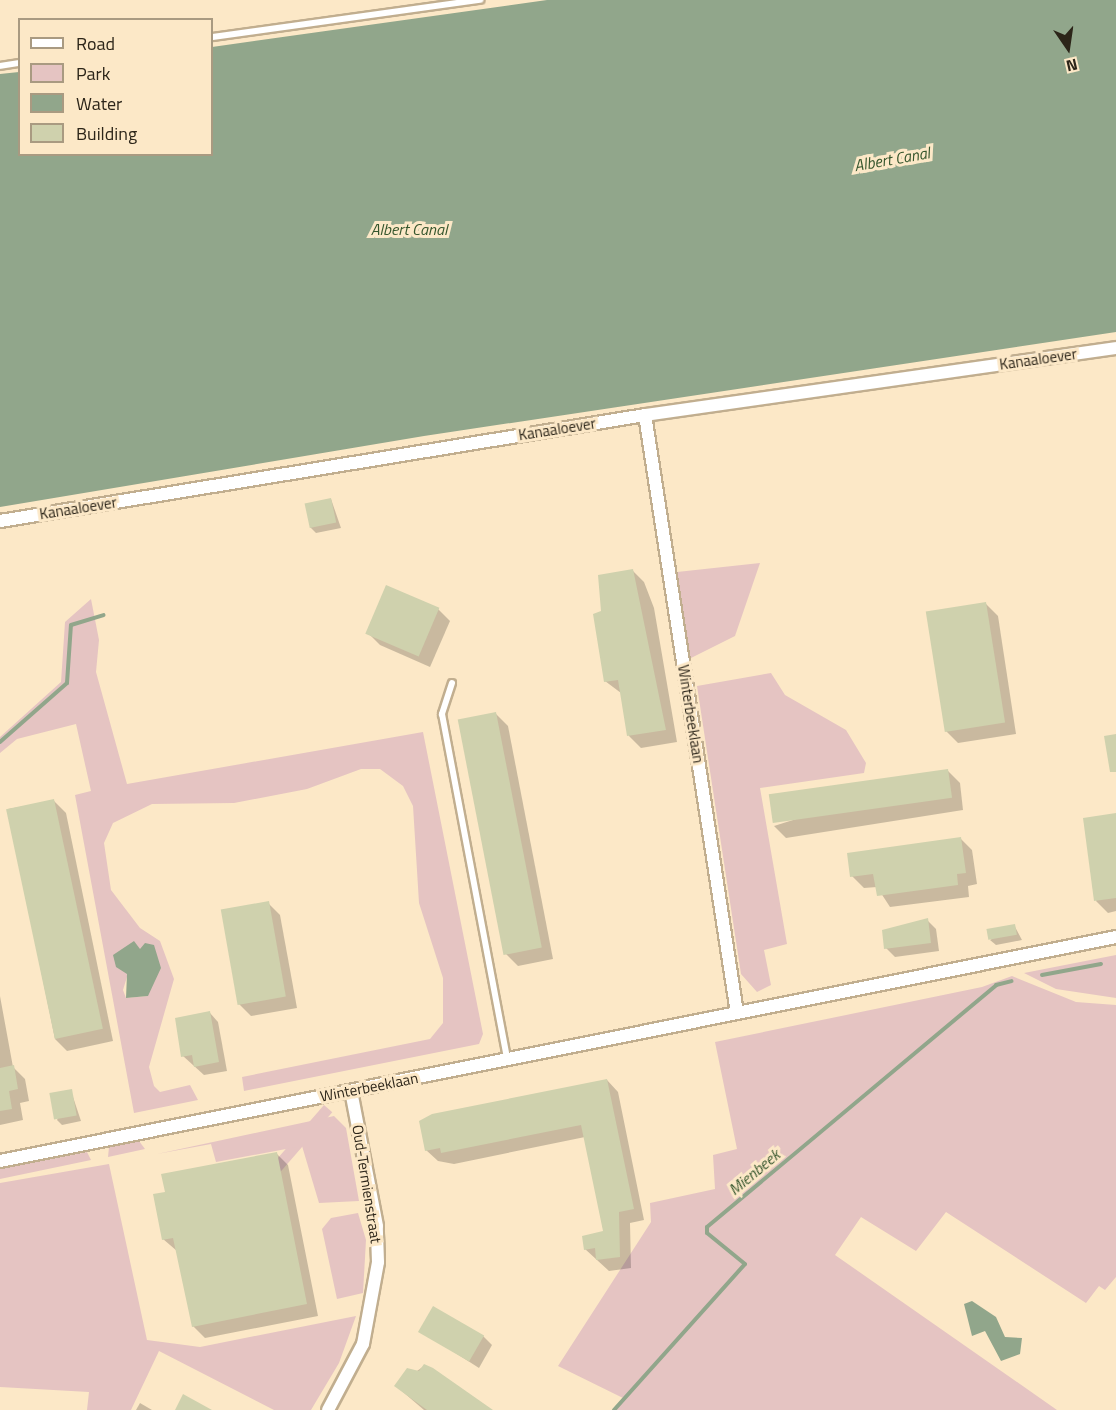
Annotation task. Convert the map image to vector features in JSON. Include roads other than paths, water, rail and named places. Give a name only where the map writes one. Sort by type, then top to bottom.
[{"type":"street","name":"Kanaaloever","points":[[0,521],[645,415],[1116,348]]},
{"type":"street","name":"Winterbeeklaan","points":[[645,415],[737,1013]]},
{"type":"street","name":"Winterbeeklaan","points":[[0,1161],[1116,937]]},
{"type":"street","name":"Oud-Termienstraat","points":[[328,1410],[363,1344],[378,1262],[351,1091]]},
{"type":"lane","points":[[213,37],[480,0]]},
{"type":"lane","points":[[0,66],[18,63]]},
{"type":"lane","points":[[452,683],[442,714],[507,1060]]},
{"type":"water","name":"Albert Canal","points":[[547,0],[1116,0],[1116,332],[424,436],[0,507],[0,74],[18,72],[18,156],[213,156],[213,47]]},
{"type":"water","points":[[134,941],[140,949],[145,943],[154,945],[161,968],[148,996],[126,998],[127,974],[116,967],[113,955]]},
{"type":"water","points":[[972,1301],[996,1317],[1005,1337],[1022,1338],[1020,1354],[1001,1361],[985,1331],[972,1336],[964,1304]]},
{"type":"waterway","points":[[0,742],[67,683],[71,625],[104,615]]},
{"type":"waterway","name":"Mienbeek","points":[[1042,975],[1101,964]]},
{"type":"waterway","name":"Mienbeek","points":[[614,1410],[745,1264],[707,1233],[707,1227],[996,985],[1012,981]]}]
